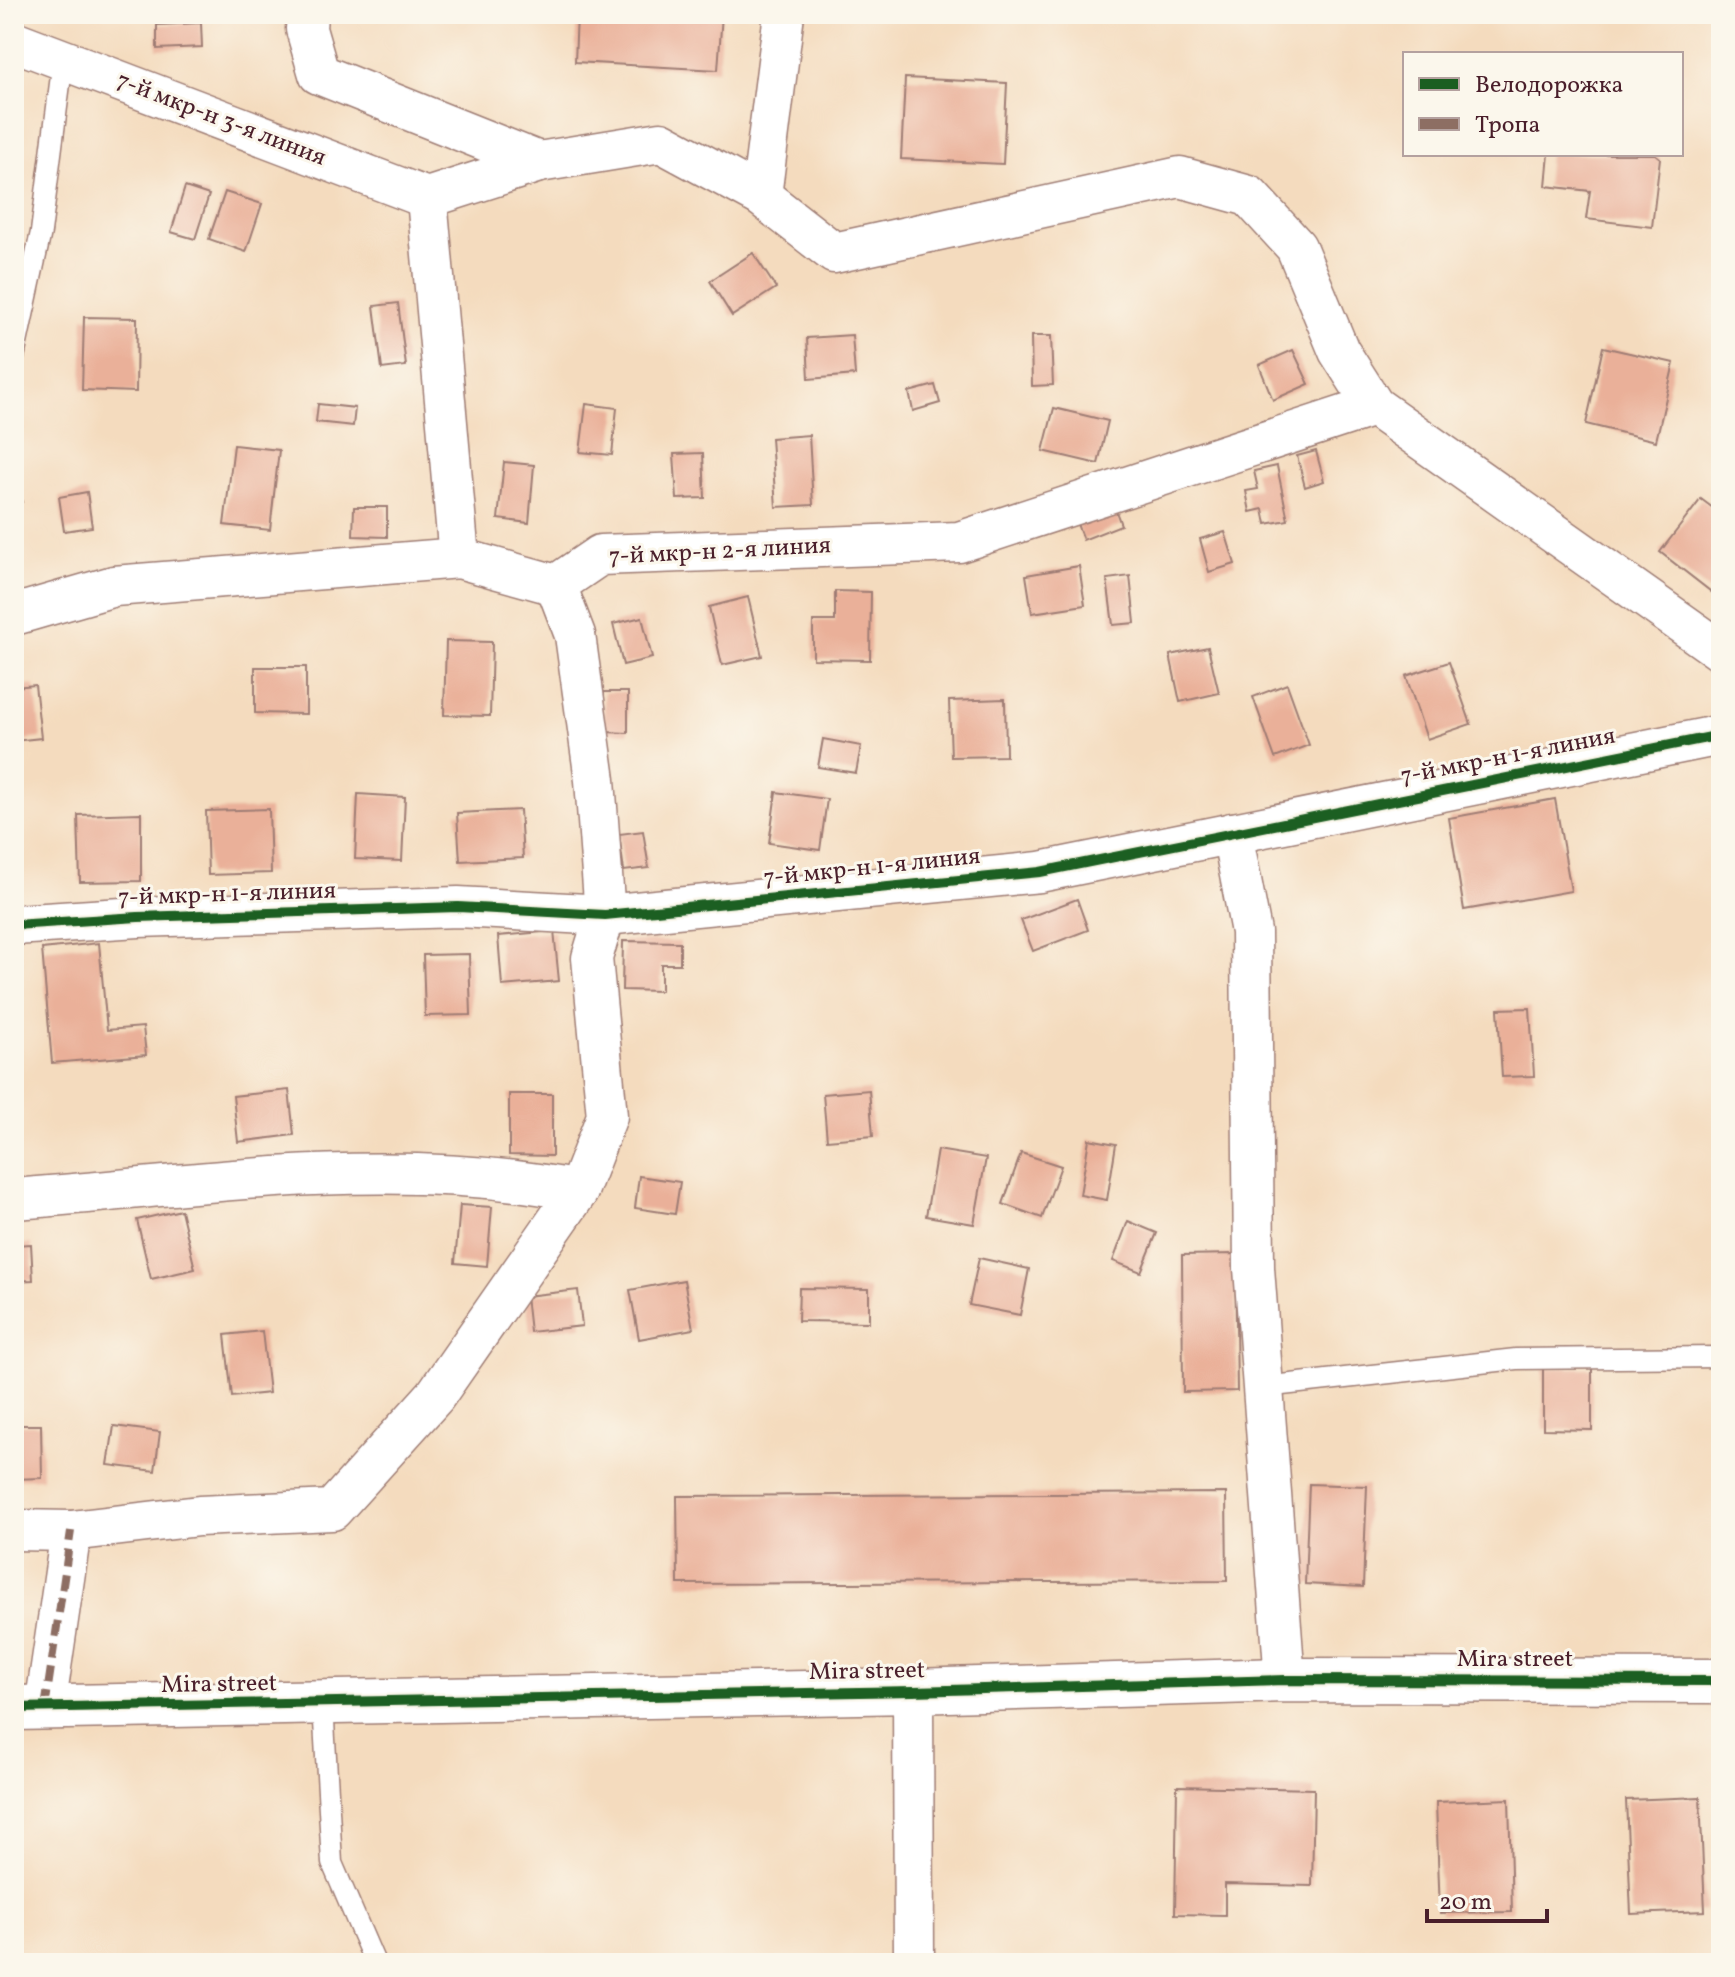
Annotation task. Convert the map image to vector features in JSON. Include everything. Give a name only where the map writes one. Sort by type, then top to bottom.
[{"type":"street","points":[[307,14],[306,29],[319,74],[539,162]]},
{"type":"street","points":[[761,196],[784,14]]},
{"type":"street","name":"7-й мкр-н 3-я линия","points":[[14,41],[427,198]]},
{"type":"street","points":[[459,558],[427,198],[539,162],[661,142],[761,196],[834,253],[1180,177],[1249,196],[1296,247],[1339,351],[1374,406],[1721,651]]},
{"type":"street","name":"7-й мкр-н 2-я линия","points":[[556,585],[600,555],[959,542],[1374,406]]},
{"type":"street","points":[[14,615],[114,586],[459,558],[556,585],[575,635],[595,780],[605,915],[592,958],[607,1116],[578,1191],[435,1396],[332,1510],[199,1516],[71,1531],[14,1530]]},
{"type":"street","name":"7-й мкр-н 1-я линия","points":[[14,925],[138,917],[458,907],[605,915],[1040,872],[1721,735]]},
{"type":"street","points":[[1232,833],[1251,932],[1254,1268],[1285,1680]]},
{"type":"street","points":[[14,1199],[331,1174],[510,1178],[578,1191]]},
{"type":"street","points":[[30,1708],[71,1531]]},
{"type":"street","name":"Mira street","points":[[30,1708],[913,1691],[1285,1680],[1721,1681]]},
{"type":"street","points":[[913,1691],[914,1963]]},
{"type":"lane","points":[[14,357],[41,232],[63,60]]},
{"type":"lane","points":[[1264,1387],[1516,1359],[1721,1357]]},
{"type":"lane","points":[[323,1704],[332,1863],[375,1963]]},
{"type":"building","points":[[577,14],[722,14],[718,70],[575,62]]},
{"type":"building","points":[[201,23],[202,47],[157,49],[157,25]]},
{"type":"building","points":[[905,78],[1007,83],[1003,164],[901,159]]},
{"type":"building","points":[[1549,156],[1660,158],[1652,227],[1586,219],[1590,191],[1546,186]]},
{"type":"building","points":[[185,187],[209,195],[195,239],[171,232]]},
{"type":"building","points":[[225,192],[262,204],[246,252],[209,239]]},
{"type":"building","points":[[753,253],[776,288],[732,316],[710,281]]},
{"type":"building","points":[[398,303],[406,366],[382,369],[374,306]]},
{"type":"building","points":[[84,317],[137,318],[136,392],[82,390]]},
{"type":"building","points":[[852,335],[855,375],[809,379],[807,338]]},
{"type":"building","points":[[1031,336],[1051,336],[1053,385],[1032,386]]},
{"type":"building","points":[[1603,347],[1674,363],[1656,441],[1586,424]]},
{"type":"building","points":[[1293,350],[1309,384],[1273,400],[1259,365]]},
{"type":"building","points":[[935,385],[940,403],[913,411],[909,392]]},
{"type":"building","points":[[318,404],[355,408],[353,426],[316,422]]},
{"type":"building","points":[[586,404],[617,408],[612,455],[580,452]]},
{"type":"building","points":[[1054,408],[1108,421],[1098,464],[1043,451]]},
{"type":"building","points":[[809,435],[813,505],[776,507],[771,438]]},
{"type":"building","points":[[234,445],[279,450],[270,530],[224,525]]},
{"type":"building","points":[[1316,451],[1324,481],[1305,487],[1297,456]]},
{"type":"building","points":[[703,453],[705,498],[677,499],[674,454]]},
{"type":"building","points":[[504,462],[534,465],[529,523],[498,519]]},
{"type":"building","points":[[1277,466],[1288,520],[1266,524],[1263,509],[1250,512],[1246,491],[1258,489],[1254,471]]},
{"type":"building","points":[[14,480],[22,502],[14,505]]},
{"type":"building","points":[[87,492],[92,527],[64,531],[59,497]]},
{"type":"building","points":[[1701,499],[1721,514],[1721,585],[1714,594],[1660,552]]},
{"type":"building","points":[[1114,506],[1121,525],[1083,540],[1076,521]]},
{"type":"building","points":[[354,507],[387,507],[387,537],[353,536]]},
{"type":"building","points":[[1225,532],[1235,564],[1209,572],[1200,539]]},
{"type":"building","points":[[1079,566],[1085,605],[1032,613],[1026,575]]},
{"type":"building","points":[[1130,576],[1135,623],[1113,625],[1107,579]]},
{"type":"building","points":[[835,591],[871,592],[870,660],[813,659],[813,621],[835,621]]},
{"type":"building","points":[[748,597],[762,656],[722,665],[709,607]]},
{"type":"building","points":[[642,617],[652,658],[623,665],[613,624]]},
{"type":"building","points":[[446,641],[492,642],[490,716],[444,715]]},
{"type":"building","points":[[1208,647],[1219,693],[1180,702],[1170,655]]},
{"type":"building","points":[[1449,662],[1471,724],[1427,739],[1406,676]]},
{"type":"building","points":[[255,667],[306,667],[306,714],[255,713]]},
{"type":"building","points":[[1287,684],[1309,745],[1275,758],[1253,697]]},
{"type":"building","points":[[35,685],[41,738],[14,741],[14,687]]},
{"type":"building","points":[[604,692],[628,692],[628,733],[604,732]]},
{"type":"building","points":[[1005,699],[1006,756],[951,757],[949,701]]},
{"type":"building","points":[[823,739],[861,746],[856,773],[818,767]]},
{"type":"building","points":[[776,792],[827,799],[820,850],[769,843]]},
{"type":"building","points":[[358,794],[405,797],[402,861],[355,859]]},
{"type":"building","points":[[1555,799],[1571,891],[1464,910],[1449,818]]},
{"type":"building","points":[[269,809],[271,873],[208,875],[206,811]]},
{"type":"building","points":[[520,810],[523,858],[460,861],[457,813]]},
{"type":"building","points":[[141,813],[141,881],[80,882],[78,815]]},
{"type":"building","points":[[643,831],[649,868],[624,871],[619,834]]},
{"type":"building","points":[[1077,899],[1088,930],[1033,951],[1021,920]]},
{"type":"building","points":[[554,931],[559,981],[502,986],[498,936]]},
{"type":"building","points":[[623,941],[680,942],[680,964],[661,964],[661,991],[622,990]]},
{"type":"building","points":[[99,943],[107,1030],[143,1027],[146,1055],[52,1063],[42,949]]},
{"type":"building","points":[[469,954],[471,1015],[425,1016],[423,955]]},
{"type":"building","points":[[1530,1008],[1534,1076],[1502,1077],[1498,1009]]},
{"type":"building","points":[[289,1090],[294,1135],[238,1142],[233,1096]]},
{"type":"building","points":[[869,1090],[873,1136],[827,1140],[823,1094]]},
{"type":"building","points":[[509,1094],[552,1094],[552,1156],[509,1155]]},
{"type":"building","points":[[1089,1139],[1116,1144],[1107,1200],[1080,1195]]},
{"type":"building","points":[[937,1150],[986,1158],[974,1224],[926,1216]]},
{"type":"building","points":[[1021,1153],[1061,1166],[1042,1218],[1003,1204]]},
{"type":"building","points":[[639,1176],[680,1182],[675,1214],[635,1208]]},
{"type":"building","points":[[460,1205],[492,1207],[487,1266],[455,1263]]},
{"type":"building","points":[[181,1210],[195,1269],[151,1279],[137,1220]]},
{"type":"building","points":[[1128,1221],[1157,1233],[1141,1272],[1113,1261]]},
{"type":"building","points":[[31,1244],[33,1280],[14,1281],[14,1245]]},
{"type":"building","points":[[1235,1254],[1237,1391],[1183,1392],[1182,1255]]},
{"type":"building","points":[[979,1258],[1029,1269],[1020,1315],[969,1305]]},
{"type":"building","points":[[684,1280],[693,1329],[639,1339],[630,1290]]},
{"type":"building","points":[[799,1288],[869,1289],[869,1322],[798,1321]]},
{"type":"building","points":[[578,1290],[582,1326],[530,1332],[526,1296]]},
{"type":"building","points":[[262,1331],[269,1393],[232,1397],[225,1335]]},
{"type":"building","points":[[1543,1368],[1592,1368],[1592,1430],[1543,1429]]},
{"type":"building","points":[[14,1425],[41,1425],[42,1478],[14,1479]]},
{"type":"building","points":[[114,1426],[160,1432],[155,1471],[108,1465]]},
{"type":"building","points":[[1309,1484],[1367,1486],[1363,1587],[1305,1584]]},
{"type":"building","points":[[1226,1493],[1227,1581],[678,1584],[677,1496]]},
{"type":"building","points":[[1177,1786],[1314,1789],[1312,1886],[1225,1884],[1225,1915],[1175,1914]]},
{"type":"building","points":[[1700,1797],[1705,1911],[1631,1914],[1626,1800]]},
{"type":"building","points":[[1509,1799],[1512,1912],[1440,1913],[1436,1802]]},
{"type":"marked path","points":[[45,1708],[71,1531]]},
{"type":"cycle path","points":[[14,925],[138,917],[458,907],[605,915],[1040,872],[1721,735]]},
{"type":"cycle path","points":[[14,1708],[913,1691],[1285,1680],[1721,1681]]}]
